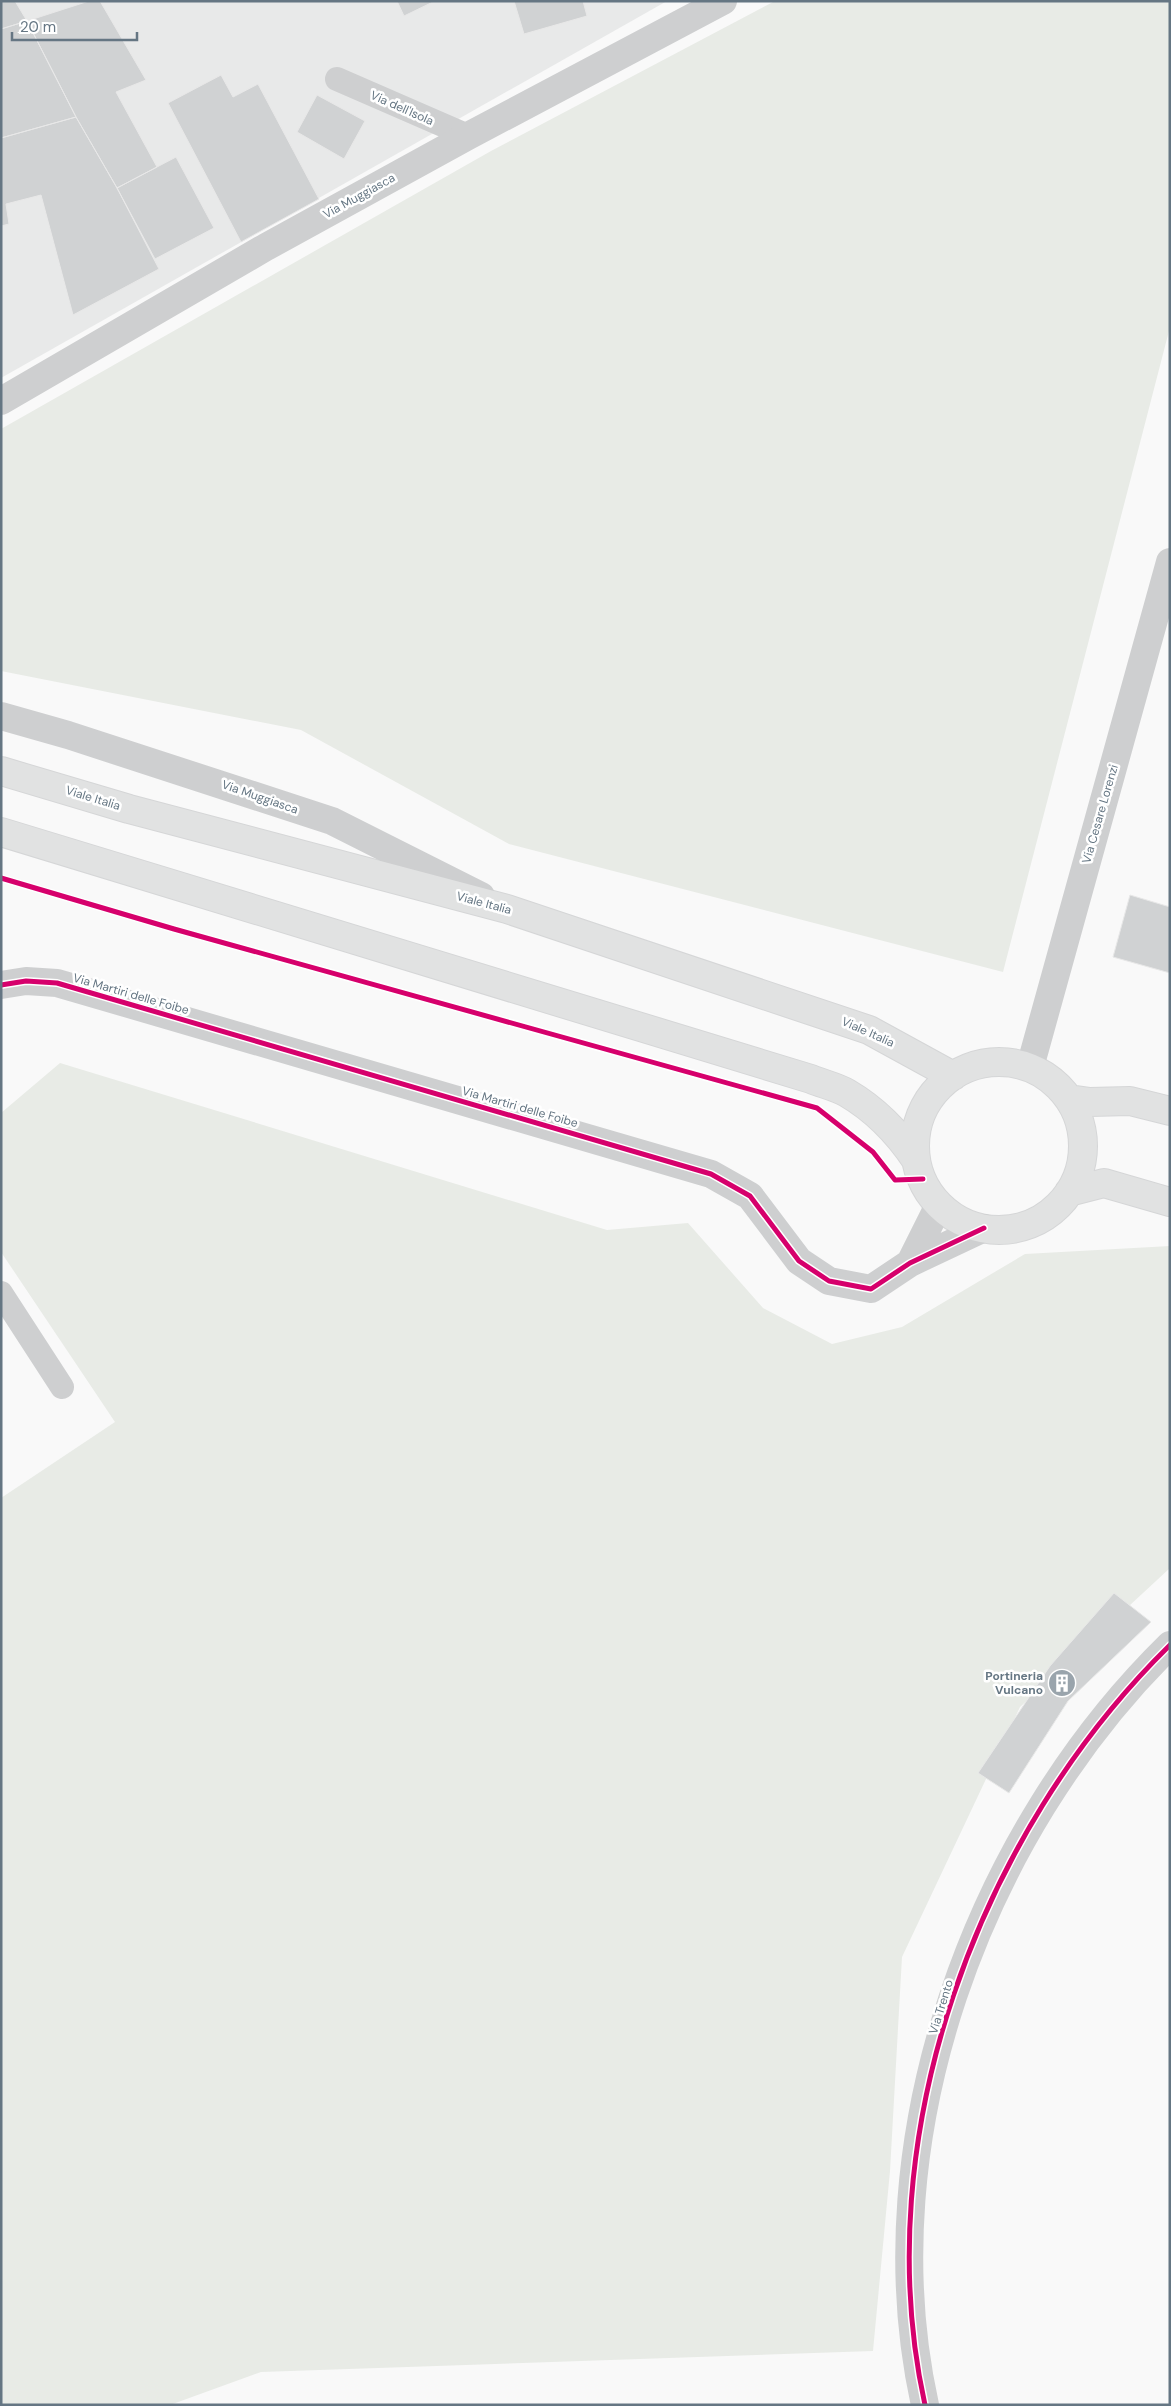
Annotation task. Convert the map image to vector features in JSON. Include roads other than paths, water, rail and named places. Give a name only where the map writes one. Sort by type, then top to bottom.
[{"type":"main road","name":"Viale Italia","points":[[1,771],[129,809],[507,909],[868,1030],[953,1076]]},
{"type":"main road","points":[[1,832],[811,1079],[847,1093],[877,1114],[898,1134],[916,1160],[926,1185],[940,1205],[959,1219],[984,1228],[1006,1230],[1032,1223],[1056,1208],[1069,1192],[1081,1166],[1083,1142],[1079,1120],[1070,1099],[1054,1082],[1030,1067],[1006,1062],[990,1062],[974,1065],[953,1076],[935,1092],[922,1112],[916,1136],[916,1160]]},
{"type":"main road","points":[[1070,1099],[1090,1102],[1130,1101],[1170,1111]]},
{"type":"main road","points":[[1069,1192],[1104,1183],[1170,1202]]},
{"type":"street","name":"Via Muggiasca","points":[[1,401],[266,247],[468,136],[723,1]]},
{"type":"street","name":"Via Cesare Lorenzi","points":[[1030,1067],[1170,562]]},
{"type":"street","name":"Via Muggiasca","points":[[1,716],[78,738],[332,821],[507,909]]},
{"type":"street","name":"Via Martiri delle Foibe","points":[[1,985],[26,981],[57,983],[711,1174],[750,1196],[799,1261],[829,1282],[871,1289],[910,1263],[984,1228]]},
{"type":"street","name":"Via Martiri delle Foibe","points":[[910,1263],[940,1205]]},
{"type":"street","name":"Via Trento","points":[[924,2405],[914,2347],[911,2306],[910,2226],[914,2178],[924,2106],[954,1994],[987,1909],[1045,1801],[1098,1726],[1170,1645]]},
{"type":"lane","name":"Via dell'Isola","points":[[337,79],[468,136]]},
{"type":"lane","points":[[1,1293],[62,1387]]},
{"type":"place","name":"Portineria Vulcano","points":[[1062,1683]]}]
